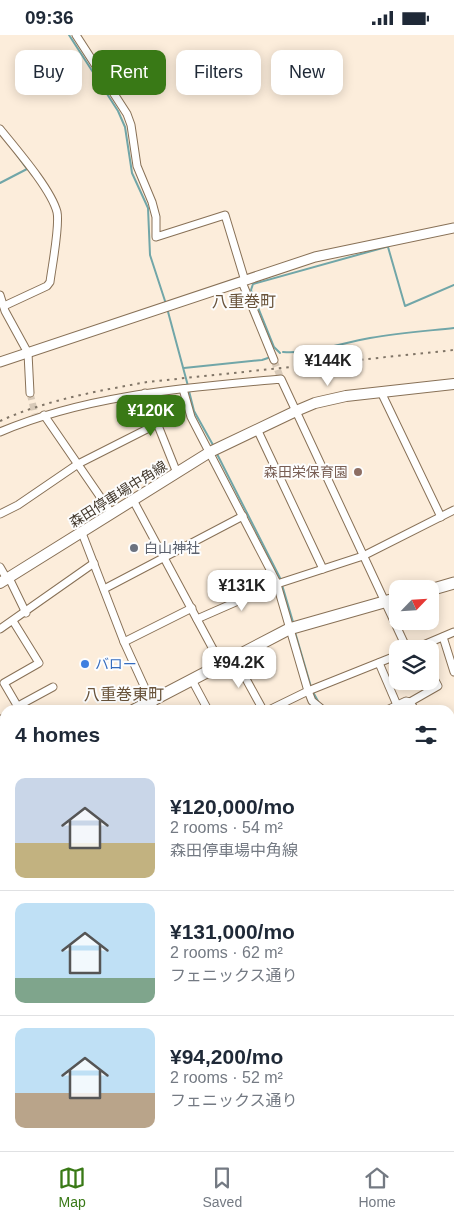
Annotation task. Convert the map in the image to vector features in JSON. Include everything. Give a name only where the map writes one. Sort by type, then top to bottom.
[{"type":"main road","name":"森田停車場中角線","points":[[5,580],[214,450],[296,411],[334,398],[454,384]]},
{"type":"main road","points":[[439,587],[454,583]]},
{"type":"main road","points":[[154,705],[192,679],[289,629],[389,601]]},
{"type":"street","points":[[76,35],[127,114],[131,125],[137,166],[156,217],[156,237],[225,215],[244,281],[274,360]]},
{"type":"street","points":[[0,129],[45,187],[57,212],[50,282],[47,286],[4,306]]},
{"type":"street","points":[[0,362],[315,257],[454,228]]},
{"type":"street","points":[[0,295],[28,353],[30,393]]},
{"type":"street","points":[[0,432],[35,416],[96,402],[145,393],[281,379],[403,640]]},
{"type":"street","points":[[182,389],[191,417],[214,450],[243,516],[277,584],[308,691],[312,701],[317,705]]},
{"type":"street","points":[[381,392],[440,517]]},
{"type":"street","points":[[145,393],[177,473]]},
{"type":"street","points":[[44,415],[112,514]]},
{"type":"street","points":[[0,515],[78,464],[158,424]]},
{"type":"street","points":[[257,429],[323,569]]},
{"type":"street","points":[[133,501],[221,664]]},
{"type":"street","points":[[197,619],[277,584],[363,556],[454,509]]},
{"type":"street","points":[[104,589],[243,516]]},
{"type":"street","points":[[82,533],[124,642],[153,705]]},
{"type":"street","points":[[0,629],[26,613],[94,563]]},
{"type":"street","points":[[0,567],[5,580],[26,613]]},
{"type":"street","points":[[124,642],[192,608]]},
{"type":"street","points":[[13,621],[39,663],[4,683],[15,705]]},
{"type":"street","points":[[436,640],[454,632]]},
{"type":"street","points":[[443,637],[454,672]]},
{"type":"street","points":[[234,657],[260,705]]},
{"type":"street","points":[[279,705],[308,691],[389,659]]},
{"type":"street","points":[[379,663],[397,705],[406,701],[410,702],[431,690]]},
{"type":"street","points":[[192,679],[205,705]]},
{"type":"street","points":[[22,705],[53,687]]},
{"type":"street","points":[[399,1151],[435,1151]]},
{"type":"waterway","points":[[69,35],[118,111],[125,127],[132,173],[148,208],[150,255],[166,304]]},
{"type":"waterway","points":[[0,183],[27,169],[14,151]]},
{"type":"waterway","points":[[280,353],[274,347],[251,290],[253,284],[388,247],[405,306],[454,285]]},
{"type":"waterway","points":[[167,308],[188,386]]},
{"type":"waterway","points":[[283,352],[326,348],[380,336],[454,328]]},
{"type":"waterway","points":[[184,368],[268,358]]},
{"type":"waterway","points":[[189,391],[194,411],[213,445]]},
{"type":"waterway","points":[[216,452],[280,578],[293,622]]},
{"type":"waterway","points":[[295,632],[311,687]]},
{"type":"waterway","points":[[313,692],[319,703]]},
{"type":"tunnel","points":[[274,360],[281,379]]},
{"type":"tunnel","points":[[30,393],[35,414]]},
{"type":"railway","points":[[0,421],[35,407],[147,382],[454,350]]},
{"type":"place","name":"森田栄保育園","points":[[358,472]]},
{"type":"place","name":"白山神社","points":[[134,548]]},
{"type":"place","name":"バロー","points":[[85,664]]},
{"type":"district","name":"八重巻町","points":[[244,301]]},
{"type":"district","name":"八重巻東町","points":[[124,694]]}]
